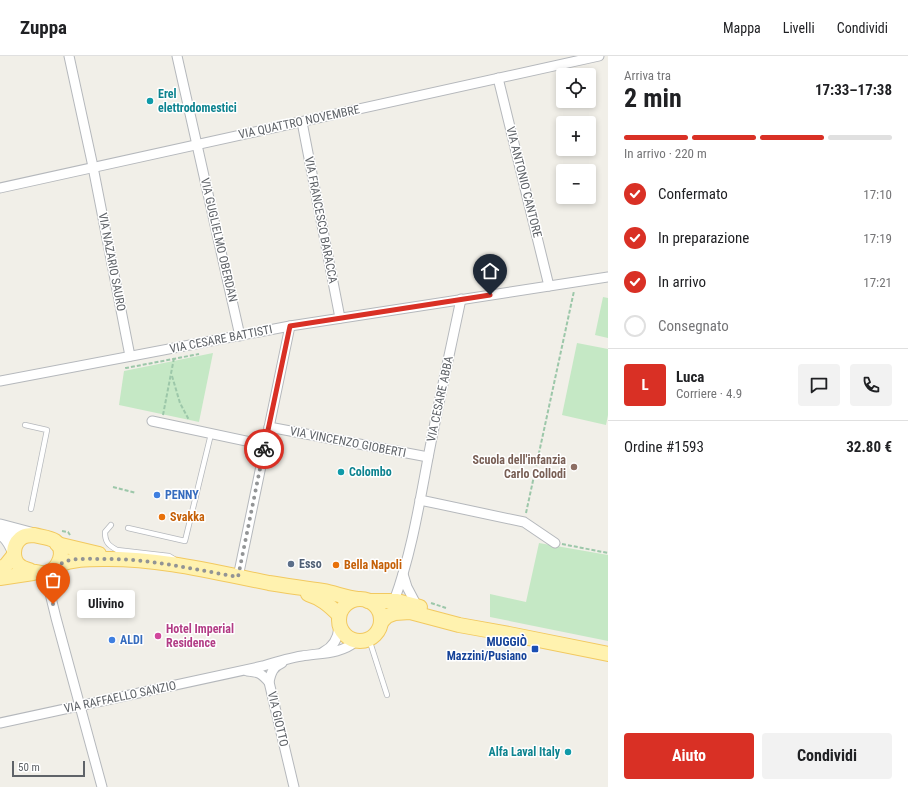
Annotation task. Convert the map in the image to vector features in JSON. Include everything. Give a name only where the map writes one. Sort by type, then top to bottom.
[{"type":"main road","points":[[0,526],[50,539],[57,544],[119,559]]},
{"type":"main road","points":[[0,533],[4,534],[10,542],[17,563],[22,567],[41,573]]},
{"type":"main road","points":[[0,569],[6,565],[14,553],[17,542],[20,539],[26,536],[34,535]]},
{"type":"main road","points":[[57,544],[61,553],[58,564]]},
{"type":"main road","points":[[0,578],[51,571],[58,564],[78,559],[119,559],[167,564],[285,586],[322,591],[363,600],[373,604],[378,610],[381,622]]},
{"type":"main road","points":[[285,586],[321,599],[327,603],[339,621],[342,632],[347,638],[363,640],[377,633],[384,618],[392,614],[410,612],[459,625],[608,654]]},
{"type":"main road","points":[[339,621],[341,610],[352,600],[394,601],[417,606],[499,632]]},
{"type":"street","name":"VIA NAZARIO SAURO","points":[[69,56],[93,168],[130,356]]},
{"type":"street","name":"VIA GUGLIELMO OBERDAN","points":[[176,56],[240,336]]},
{"type":"street","name":"VIA QUATTRO NOVEMBRE","points":[[0,188],[599,56]]},
{"type":"street","name":"VIA ANTONIO CANTORE","points":[[498,78],[549,286]]},
{"type":"street","name":"VIA FRANCESCO BARACCA","points":[[302,122],[340,318]]},
{"type":"street","name":"VIA CESARE BATTISTI","points":[[0,381],[290,326],[608,277]]},
{"type":"street","name":"VIA CESARE ABBA","points":[[394,601],[403,574],[420,500],[461,299]]},
{"type":"street","points":[[238,577],[290,326]]},
{"type":"street","points":[[152,421],[265,445]]},
{"type":"street","name":"VIA VINCENZO GIOBERTI","points":[[269,427],[428,457]]},
{"type":"street","points":[[420,500],[524,522],[555,543]]},
{"type":"street","points":[[41,573],[56,618],[102,787]]},
{"type":"street","points":[[403,574],[407,587],[417,606]]},
{"type":"street","points":[[322,653],[327,651],[334,644],[337,638],[339,621]]},
{"type":"street","name":"VIA RAFFAELLO SANZIO","points":[[0,723],[240,671],[302,656],[337,651],[363,640]]},
{"type":"street","name":"VIA GIOTTO","points":[[289,660],[274,668],[269,682],[294,787]]},
{"type":"street","name":"VIA RAFFAELLO SANZIO","points":[[240,671],[257,672],[262,674],[269,682]]},
{"type":"lane","points":[[25,425],[47,430],[31,510]]},
{"type":"lane","points":[[128,528],[185,540],[211,434]]},
{"type":"lane","points":[[111,525],[105,532],[105,540],[110,546],[118,550],[169,556],[190,568]]},
{"type":"lane","points":[[363,640],[387,695]]},
{"type":"path","points":[[524,522],[576,282]]},
{"type":"path","points":[[162,423],[176,347]]},
{"type":"path","points":[[171,374],[180,403],[194,430]]},
{"type":"path","points":[[113,487],[136,493]]},
{"type":"path","points":[[555,543],[608,553]]},
{"type":"green space","points":[[603,297],[608,298],[608,338],[595,335]]},
{"type":"green space","points":[[577,343],[608,349],[608,415],[606,425],[562,415]]},
{"type":"green space","points":[[213,353],[199,422],[119,405],[124,371]]},
{"type":"green space","points":[[539,543],[608,555],[608,641],[490,617],[490,594],[526,602]]},
{"type":"way so far","points":[[53,604],[46,573],[56,568],[58,564],[78,559],[119,559],[145,561],[238,577],[264,449]]},
{"type":"place","name":"Erel elettrodomestici","points":[[150,101]]},
{"type":"place","name":"Scuola dell'infanzia Carlo Collodi","points":[[574,467]]},
{"type":"place","name":"Colombo","points":[[341,472]]},
{"type":"place","name":"PENNY","points":[[157,495]]},
{"type":"place","name":"Svakka","points":[[162,517]]},
{"type":"place","name":"Esso","points":[[291,564]]},
{"type":"place","name":"Bella Napoli","points":[[336,565]]},
{"type":"place","name":"Ulivino","points":[[53,604]]},
{"type":"place","name":"Hotel Imperial Residence","points":[[158,636]]},
{"type":"place","name":"ALDI","points":[[112,640]]},
{"type":"place","name":"MUGGIÒ Mazzini/Pusiano","points":[[535,649]]},
{"type":"place","name":"Alfa Laval Italy","points":[[568,752]]},
{"type":"route","points":[[264,449],[290,326],[490,295]]}]
